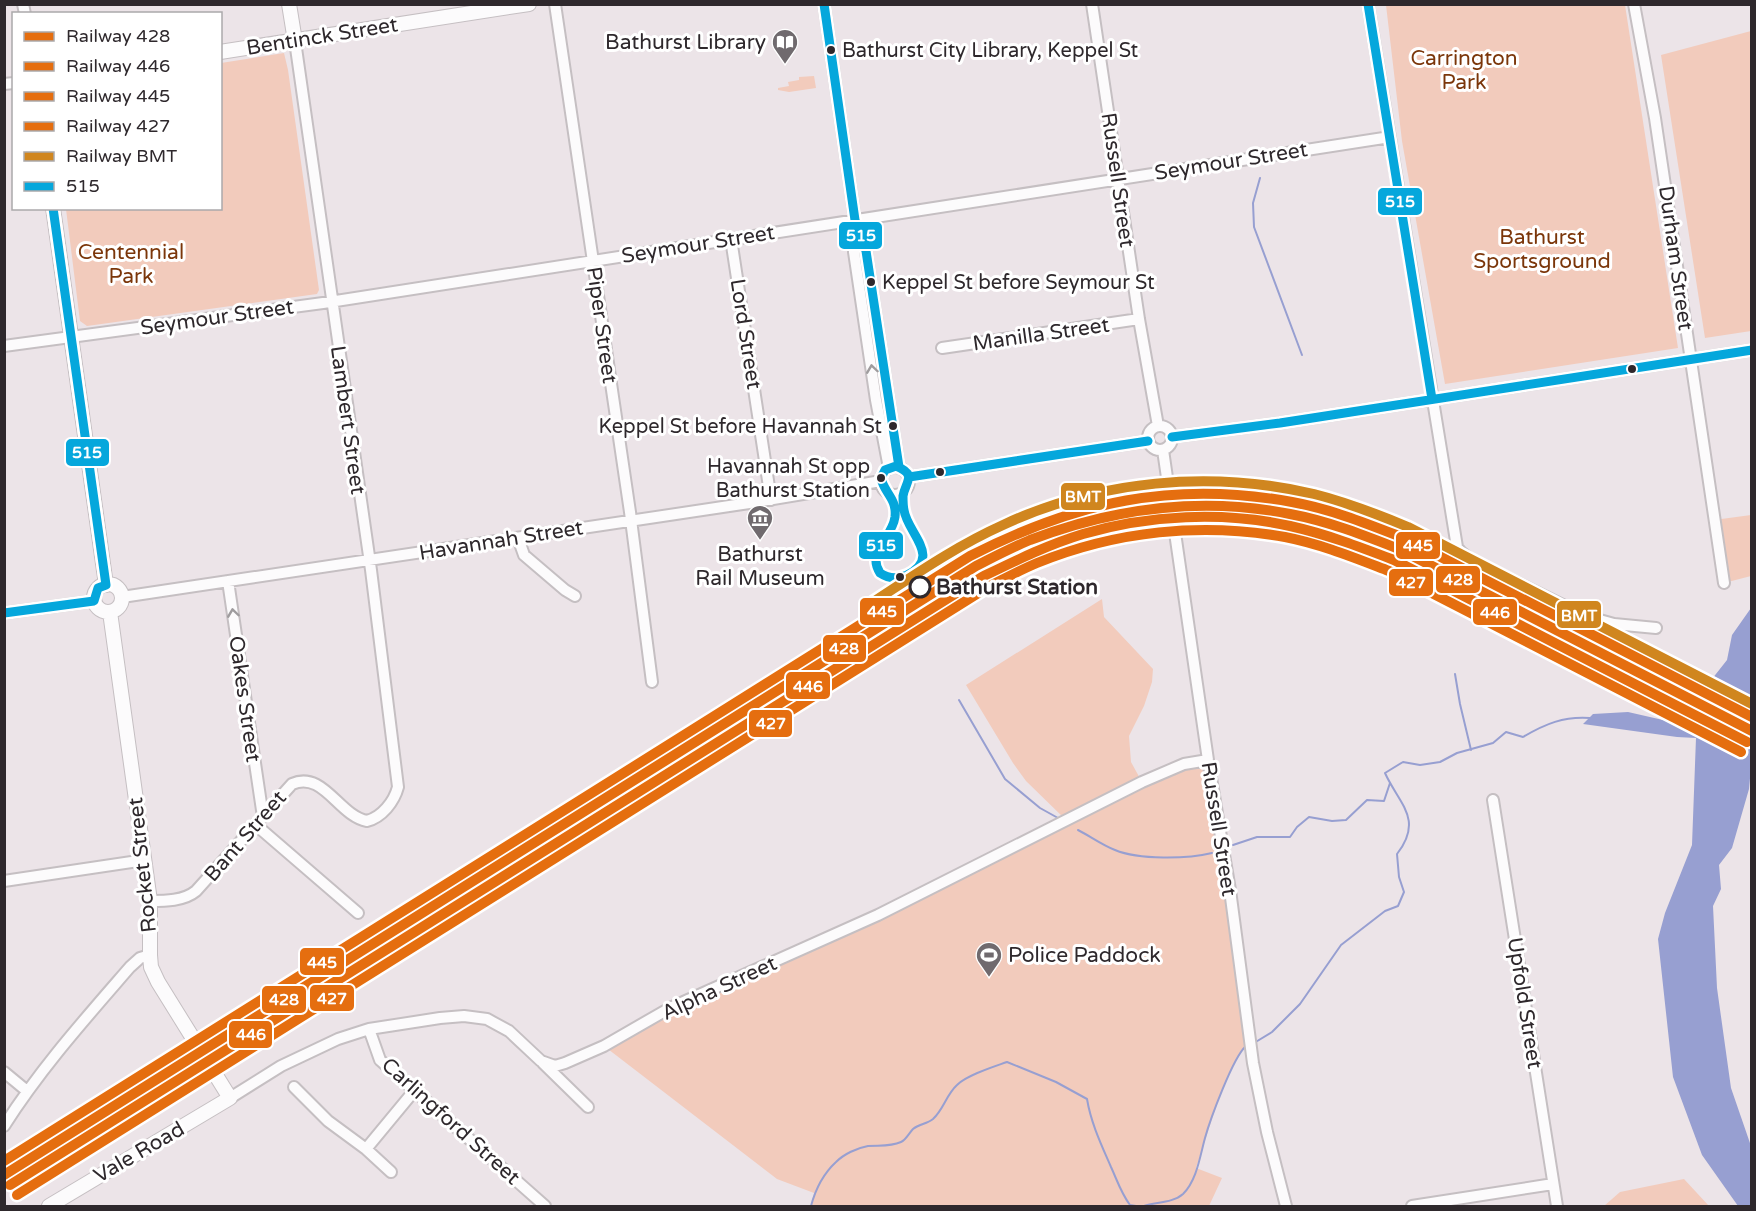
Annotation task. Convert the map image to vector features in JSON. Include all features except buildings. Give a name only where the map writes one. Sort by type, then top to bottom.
[{"type":"main road","name":"Lambert Street","points":[[290,4],[295,41]]},
{"type":"main road","name":"Bentinck Street","points":[[222,52],[529,4]]},
{"type":"main road","points":[[53,210],[106,585]]},
{"type":"main road","points":[[106,585],[118,589],[122,597],[120,605],[110,612],[98,608],[94,600],[98,588],[106,585]]},
{"type":"main road","name":"Rocket Street","points":[[110,612],[150,901],[151,967],[230,1098]]},
{"type":"main road","name":"Vale Road","points":[[49,1206],[230,1098]]},
{"type":"street","name":"Piper Street","points":[[555,4],[631,521],[652,682]]},
{"type":"street","points":[[824,4],[855,220],[866,251],[867,299],[876,400],[894,467]]},
{"type":"street","name":"Russell Street","points":[[1092,4],[1139,319],[1158,426]]},
{"type":"street","points":[[1368,4],[1456,542],[1461,552],[1472,560],[1579,613],[1614,624],[1656,628]]},
{"type":"street","name":"Durham Street","points":[[1634,4],[1655,118],[1724,583]]},
{"type":"street","name":"Lambert Street","points":[[295,41],[369,560],[398,782],[397,792],[386,809],[376,818],[367,821]]},
{"type":"street","name":"Seymour Street","points":[[4,346],[332,302],[1390,137]]},
{"type":"street","name":"Lord Street","points":[[731,239],[771,500]]},
{"type":"street","points":[[867,299],[889,399],[894,467]]},
{"type":"street","name":"Manilla Street","points":[[942,348],[1139,319]]},
{"type":"street","points":[[1172,437],[1280,423],[1752,350]]},
{"type":"street","points":[[876,400],[889,399]]},
{"type":"street","points":[[1158,426],[1168,428],[1172,437],[1169,447],[1163,450],[1155,449],[1148,441],[1149,433],[1158,426]]},
{"type":"street","points":[[909,477],[1148,441]]},
{"type":"street","name":"Russell Street","points":[[1163,450],[1208,760],[1230,890],[1253,1063],[1267,1132],[1286,1206]]},
{"type":"street","points":[[894,467],[907,472],[909,477],[909,486],[899,495],[886,492],[881,481],[884,472],[894,467]]},
{"type":"street","name":"Havannah Street","points":[[122,597],[771,500],[881,481]]},
{"type":"street","points":[[518,538],[524,555],[575,596]]},
{"type":"street","name":"Oakes Street","points":[[228,581],[259,821]]},
{"type":"street","points":[[4,613],[94,600]]},
{"type":"street","name":"Alpha Street","points":[[541,1061],[555,1066],[604,1046],[670,1008],[878,915],[1142,782],[1184,764],[1208,760]]},
{"type":"street","name":"Bant Street","points":[[150,901],[172,900],[192,894],[286,788],[302,780],[317,785],[353,815],[367,821]]},
{"type":"street","name":"Upfold Street","points":[[1493,800],[1557,1206]]},
{"type":"street","points":[[259,821],[358,913]]},
{"type":"street","points":[[4,881],[145,860]]},
{"type":"street","points":[[4,1126],[51,1058],[130,967],[140,958],[150,955]]},
{"type":"street","points":[[230,1098],[281,1066],[338,1039],[369,1029],[464,1016],[487,1019],[509,1030],[588,1107]]},
{"type":"street","name":"Carlingford Street","points":[[369,1029],[380,1060],[545,1206]]},
{"type":"street","points":[[4,1072],[27,1091]]},
{"type":"street","points":[[294,1087],[328,1121],[366,1149],[391,1173]]},
{"type":"street","points":[[366,1149],[414,1091]]},
{"type":"street","points":[[1412,1206],[1553,1184]]},
{"type":"green space","name":"Bathurst Sportsground","points":[[1386,5],[1625,5],[1678,348],[1445,384],[1402,141]]},
{"type":"green space","points":[[1751,31],[1751,331],[1705,338],[1661,55]]},
{"type":"green space","name":"Centennial Park","points":[[284,53],[319,290],[317,294],[87,326],[80,321],[66,210],[222,210],[222,63]]},
{"type":"green space","points":[[814,76],[816,88],[789,92],[778,90],[778,88],[789,86],[788,82],[799,80],[799,77]]},
{"type":"green space","points":[[1751,515],[1751,576],[1724,583],[1714,520]]},
{"type":"green space","name":"Police Paddock","points":[[1102,599],[1104,617],[1153,669],[1152,682],[1144,706],[1129,736],[1131,762],[1142,782],[1208,760],[1249,1044],[1241,1053],[1225,1083],[1196,1168],[1222,1178],[1209,1206],[811,1206],[814,1193],[777,1179],[604,1046],[670,1008],[1066,820],[1026,781],[966,685]]},
{"type":"green space","points":[[1684,1179],[1709,1206],[1604,1206],[1620,1192]]},
{"type":"water","points":[[1751,608],[1749,789],[1732,848],[1719,865],[1721,889],[1713,906],[1717,988],[1731,1088],[1751,1146],[1751,1206],[1738,1206],[1702,1155],[1673,1077],[1658,939],[1665,913],[1692,845],[1696,738],[1583,724],[1593,714],[1628,712],[1663,720],[1684,720],[1716,704],[1712,679],[1727,660],[1732,635]]},
{"type":"waterway","points":[[1260,178],[1253,203],[1254,227],[1302,355]]},
{"type":"waterway","points":[[1455,674],[1471,750]]},
{"type":"waterway","points":[[959,700],[1005,779],[1040,808],[1058,818]]},
{"type":"waterway","points":[[1254,1043],[1272,1032],[1300,1004],[1341,945],[1385,911],[1398,906],[1404,892],[1399,877],[1397,854],[1405,842],[1409,821],[1385,773],[1403,762],[1420,765],[1440,762],[1457,753],[1493,743],[1506,732],[1523,737],[1555,722],[1572,718],[1590,718]]},
{"type":"waterway","points":[[1233,845],[1257,837],[1290,837],[1297,827],[1309,817],[1332,821],[1346,820],[1367,800],[1384,801],[1390,783]]},
{"type":"waterway","points":[[1078,830],[1110,848],[1137,856],[1177,857],[1212,853]]},
{"type":"waterway","points":[[1144,1206],[1179,1197],[1192,1182],[1223,1089],[1235,1062],[1246,1046]]},
{"type":"waterway","points":[[811,1206],[823,1177],[843,1156],[864,1147],[893,1145],[903,1141],[913,1129],[933,1119],[961,1081],[1007,1062],[1056,1082],[1087,1099],[1091,1117],[1119,1186],[1130,1205],[1136,1206]]},
{"type":"rail line","name":"BMT","points":[[870,604],[968,542],[1040,510],[1116,489],[1195,481],[1235,482],[1314,494],[1408,527],[1752,704]]},
{"type":"rail line","name":"445","points":[[4,1161],[970,556],[1009,537],[1087,509],[1126,500],[1166,495],[1206,494],[1248,496],[1292,502],[1335,513],[1404,538],[1752,717]]},
{"type":"rail line","name":"428","points":[[4,1175],[976,566],[1030,540],[1094,520],[1158,508],[1224,506],[1290,514],[1332,524],[1399,549],[1752,731]]},
{"type":"rail line","name":"446","points":[[10,1185],[982,577],[1031,554],[1083,534],[1159,519],[1212,517],[1265,521],[1343,541],[1394,560],[1747,742]]},
{"type":"rail line","name":"427","points":[[17,1195],[988,587],[1037,563],[1097,543],[1159,532],[1222,530],[1285,537],[1325,547],[1389,571],[1741,752]]},
{"type":"transit line","name":"515","points":[[824,4],[855,220],[866,251],[899,467]]},
{"type":"transit line","name":"515","points":[[1368,4],[1432,399]]},
{"type":"transit line","name":"515","points":[[4,613],[94,601],[98,588],[106,585],[53,210]]},
{"type":"transit line","name":"515","points":[[1172,437],[1280,423],[1752,350]]},
{"type":"transit line","name":"515","points":[[909,477],[1148,441]]},
{"type":"transit line","name":"515","points":[[896,466],[903,469],[909,479],[903,496],[906,519],[923,553],[917,568],[907,575],[894,578],[880,573],[876,558],[895,517],[894,505],[881,478],[885,470],[896,466]]},
{"type":"place","name":"Bathurst City Library, Keppel St","points":[[831,50]]},
{"type":"place","name":"Bathurst Library","points":[[785,65]]},
{"type":"place","name":"Keppel St before Seymour St","points":[[871,282]]},
{"type":"place","name":"Keppel St before Havannah St","points":[[893,426]]},
{"type":"place","name":"Havannah St opp Bathurst Station","points":[[881,478]]},
{"type":"place","name":"Bathurst Rail Museum","points":[[760,541]]},
{"type":"place","name":"Bathurst Station","points":[[920,587]]},
{"type":"place","name":"Police Paddock","points":[[989,978]]},
{"type":"park label","name":"Carrington Park","points":[[1464,70]]}]
